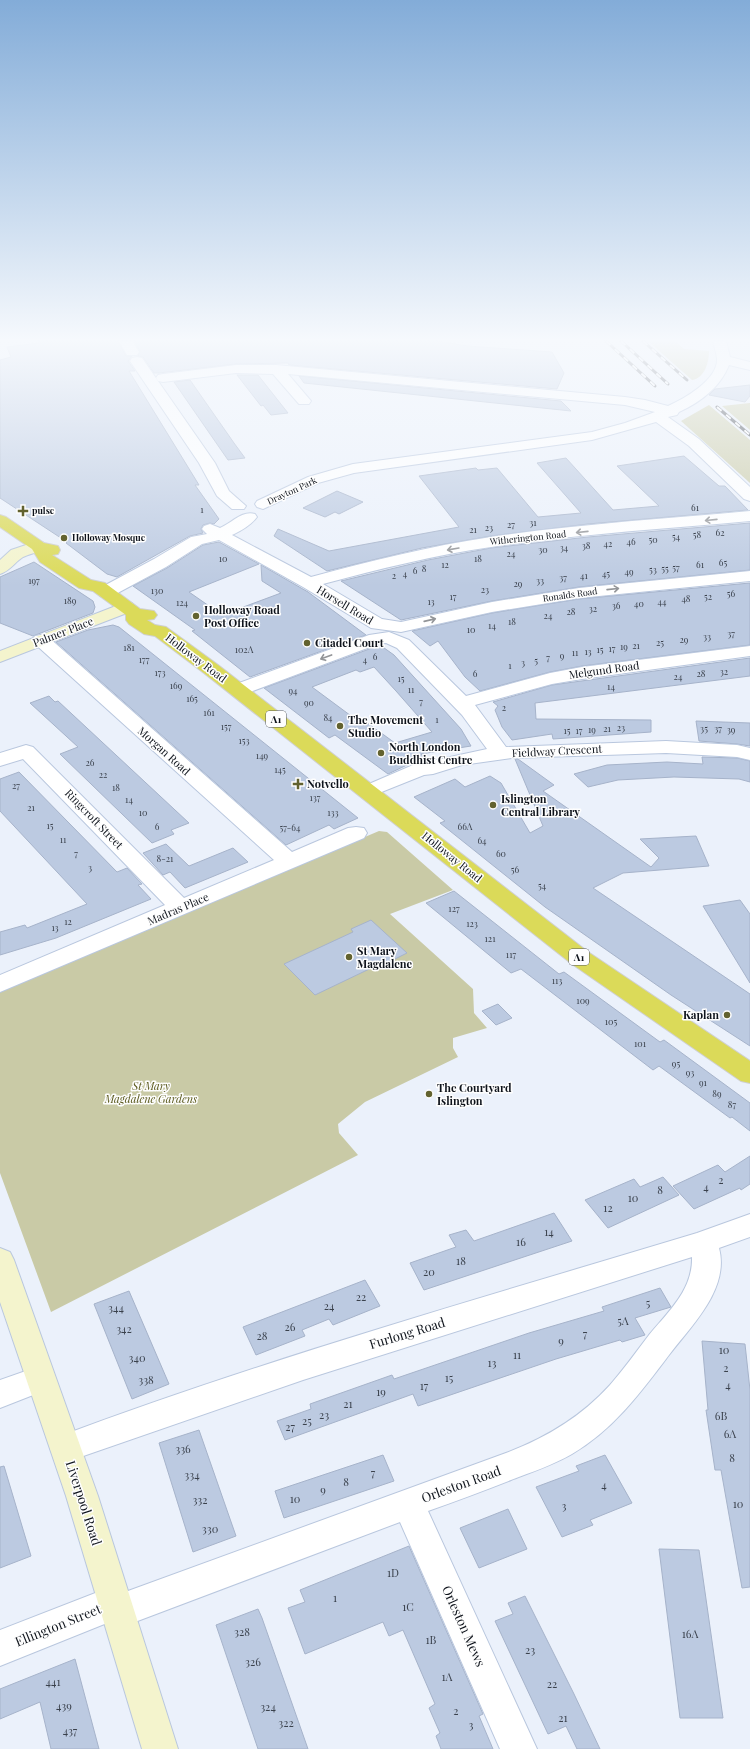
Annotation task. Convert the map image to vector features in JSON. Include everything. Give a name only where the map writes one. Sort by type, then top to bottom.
[{"type":"highway","name":"Holloway Road","points":[[0,520],[38,546],[58,552],[98,579],[102,582],[102,589],[130,610],[135,620],[150,630],[160,631],[238,690],[369,791],[580,958],[750,1074]]},
{"type":"main road","points":[[1,568],[17,554],[38,546]]},
{"type":"main road","name":"Palmer Place","points":[[0,657],[41,640],[130,610]]},
{"type":"main road","name":"Liverpool Road","points":[[0,1260],[40,1379],[66,1448],[117,1606],[160,1749]]},
{"type":"street","points":[[179,423],[207,463],[222,493],[242,513]]},
{"type":"street","name":"Drayton Park","points":[[102,589],[160,563],[197,540],[215,532],[236,527],[242,513],[265,514],[268,509],[263,504],[313,480],[353,469],[592,436],[616,431],[642,423]]},
{"type":"street","points":[[669,423],[750,496]]},
{"type":"street","name":"Witherington Road","points":[[309,583],[365,567],[423,554],[490,542],[750,516]]},
{"type":"street","name":"Horsell Road","points":[[215,532],[309,583],[390,632],[461,703],[492,739],[500,754]]},
{"type":"street","name":"Ronalds Road","points":[[238,690],[374,639],[401,627],[492,607],[579,593],[750,576]]},
{"type":"street","name":"Morgan Road","points":[[41,640],[289,861]]},
{"type":"street","name":"Melgund Road","points":[[461,703],[571,674],[750,651]]},
{"type":"street","name":"Fieldway Crescent","points":[[369,791],[420,769],[433,768],[458,760],[500,754],[577,749],[666,747],[737,751],[750,754]]},
{"type":"street","name":"Ringcroft Street","points":[[0,760],[26,751],[181,908]]},
{"type":"street","name":"Madras Place","points":[[0,984],[356,833]]},
{"type":"street","name":"Furlong Road","points":[[66,1448],[149,1418],[386,1339],[702,1243],[750,1225]]},
{"type":"street","name":"Orleston Road","points":[[117,1606],[408,1503],[551,1450],[569,1439],[606,1410],[628,1386],[676,1325],[695,1298],[704,1275],[706,1261],[705,1250],[702,1243]]},
{"type":"street","points":[[0,1394],[40,1379]]},
{"type":"street","name":"Orleston Mews","points":[[408,1503],[519,1749]]},
{"type":"street","name":"Ellington Street","points":[[0,1648],[117,1606]]},
{"type":"green space","points":[[683,423],[730,423],[750,440],[750,483]]},
{"type":"green space","points":[[741,423],[750,423],[750,430]]},
{"type":"green space","name":"St Mary Magdalene Gardens","points":[[379,831],[387,832],[453,890],[390,914],[473,989],[474,1013],[487,1028],[453,1038],[453,1048],[458,1057],[365,1102],[338,1124],[339,1133],[358,1155],[51,1312],[0,1173],[0,992]]},
{"type":"building","points":[[0,423],[161,423],[199,485],[195,485],[219,519],[214,524],[210,523],[203,525],[201,529],[203,533],[190,536],[117,577],[107,574],[66,543],[67,542],[0,498]]},
{"type":"building","points":[[202,423],[220,423],[245,458],[228,460]]},
{"type":"building","points":[[684,456],[719,486],[725,486],[748,510],[588,524],[491,536],[422,548],[327,571],[274,536],[278,529],[329,551],[459,527],[419,476],[476,468],[478,470],[497,468],[538,517],[581,513],[537,463],[566,458],[613,510],[659,506],[617,466]]},
{"type":"building","points":[[337,491],[363,502],[339,514],[335,512],[325,517],[303,508]]},
{"type":"building","points":[[750,523],[750,570],[579,587],[492,601],[401,620],[341,581],[428,560],[491,548],[588,537]]},
{"type":"building","points":[[219,542],[259,564],[189,592],[222,615],[281,593],[262,581],[261,565],[308,592],[366,635],[250,677],[192,631],[195,630],[133,586],[167,568],[203,545]]},
{"type":"building","points":[[34,562],[93,601],[95,607],[93,613],[33,636],[0,623],[0,577]]},
{"type":"building","points":[[750,583],[750,645],[582,666],[550,672],[480,691],[465,677],[438,641],[430,646],[412,631],[492,613],[579,599]]},
{"type":"building","points":[[113,625],[119,627],[358,818],[334,829],[329,825],[286,845],[56,642],[88,630]]},
{"type":"building","points":[[380,645],[394,655],[461,729],[471,746],[421,754],[424,757],[388,774],[335,735],[329,738],[264,688]],"holes":[[[374,667],[432,732],[395,743],[366,722],[362,724],[312,687],[356,670],[360,672]]]},
{"type":"building","points":[[750,658],[750,676],[535,703],[536,719],[651,720],[651,732],[553,739],[552,734],[512,740],[502,727],[495,710],[498,706],[493,702],[552,685]]},
{"type":"building","points":[[49,696],[55,702],[58,701],[189,823],[171,830],[174,834],[152,843],[60,754],[78,747],[30,703]]},
{"type":"building","points":[[696,721],[750,723],[750,746],[699,741]]},
{"type":"building","points":[[702,757],[737,758],[750,761],[750,782],[739,779],[674,777],[618,780],[588,787],[574,774],[607,765],[667,762],[703,764]]},
{"type":"building","points":[[515,759],[518,759],[554,785],[543,791],[651,867],[659,858],[640,839],[696,836],[709,866],[623,873],[593,888],[750,994],[750,1046],[671,995],[545,907],[440,823],[445,821],[414,797],[455,779],[465,787],[490,776],[501,783],[530,833],[543,826]]},
{"type":"building","points":[[19,772],[117,872],[127,868],[142,884],[138,885],[151,899],[56,938],[0,955],[0,932],[25,925],[27,928],[87,904],[0,811],[0,779]]},
{"type":"building","points":[[166,844],[189,866],[233,848],[248,862],[185,888],[170,872],[163,875],[143,853]]},
{"type":"building","points":[[454,891],[559,974],[564,972],[660,1042],[664,1040],[750,1103],[750,1131],[659,1066],[653,1070],[521,969],[511,973],[426,903]]},
{"type":"building","points":[[740,900],[750,914],[750,983],[703,906]]},
{"type":"building","name":"St Mary Magdalene","points":[[371,920],[407,953],[387,963],[386,961],[315,995],[284,964],[353,932],[351,929]]},
{"type":"building","points":[[498,1004],[512,1018],[496,1025],[482,1011]]},
{"type":"building","points":[[750,1156],[750,1184],[741,1190],[740,1188],[694,1209],[673,1186],[718,1165],[725,1172]]},
{"type":"building","points":[[663,1177],[679,1195],[608,1228],[585,1200],[634,1179],[640,1187]]},
{"type":"building","points":[[554,1213],[572,1241],[424,1290],[410,1263],[456,1247],[449,1235],[466,1230],[474,1241]]},
{"type":"building","points":[[365,1280],[380,1306],[333,1325],[329,1319],[302,1330],[305,1336],[256,1355],[243,1327]]},
{"type":"building","points":[[660,1288],[671,1307],[635,1318],[645,1335],[622,1342],[620,1340],[556,1359],[418,1406],[413,1394],[285,1440],[277,1421],[311,1409],[310,1404],[392,1375],[394,1379],[529,1333],[604,1311],[602,1307]]},
{"type":"building","points":[[129,1291],[169,1384],[132,1399],[94,1304]]},
{"type":"building","points":[[702,1341],[745,1344],[750,1390],[750,1587],[742,1588],[721,1470],[715,1470],[706,1410],[708,1410]]},
{"type":"building","points":[[199,1430],[236,1536],[193,1552],[159,1443]]},
{"type":"building","points":[[383,1455],[394,1481],[284,1518],[275,1491]]},
{"type":"building","points":[[605,1455],[632,1503],[590,1520],[593,1525],[562,1537],[536,1487],[579,1471],[576,1466]]},
{"type":"building","points":[[4,1466],[31,1556],[0,1568],[0,1467]]},
{"type":"building","points":[[508,1509],[527,1549],[479,1568],[460,1528]]},
{"type":"building","points":[[409,1546],[483,1714],[479,1716],[493,1749],[441,1749],[436,1736],[440,1733],[429,1708],[435,1704],[403,1630],[389,1636],[383,1622],[305,1654],[288,1608],[305,1602],[300,1590]]},
{"type":"building","points":[[659,1549],[699,1550],[723,1718],[680,1718]]},
{"type":"building","points":[[525,1596],[600,1749],[577,1749],[566,1726],[548,1734],[495,1621],[513,1614],[508,1603]]},
{"type":"building","points":[[258,1609],[308,1749],[258,1749],[216,1625]]},
{"type":"building","points":[[75,1659],[99,1749],[51,1749],[40,1702],[0,1719],[0,1689]]},
{"type":"railway","points":[[735,423],[750,435]]},
{"type":"place","name":"pulse","points":[[23,511]]},
{"type":"place","name":"Holloway Mosque","points":[[64,538]]},
{"type":"place","name":"Holloway Road Post Office","points":[[196,616]]},
{"type":"place","name":"Citadel Court","points":[[307,643]]},
{"type":"place","name":"The Movement Studio","points":[[340,726]]},
{"type":"place","name":"North London Buddhist Centre","points":[[381,753]]},
{"type":"place","name":"Notvello","points":[[298,784]]},
{"type":"place","name":"Islington Central Library","points":[[493,805]]},
{"type":"place","name":"St Mary Magdalene","points":[[349,957]]},
{"type":"place","name":"Kaplan","points":[[727,1015]]},
{"type":"place","name":"The Courtyard Islington","points":[[429,1094]]}]
